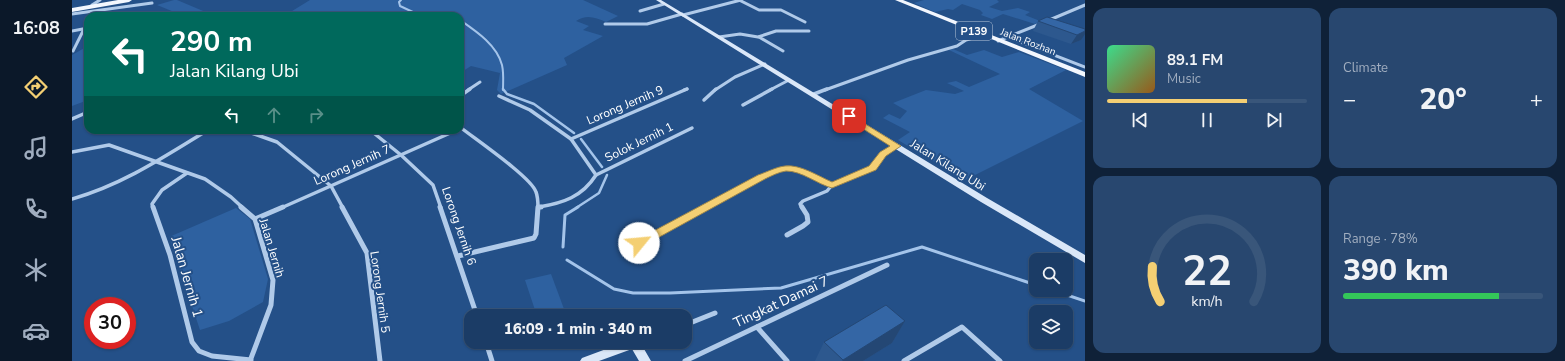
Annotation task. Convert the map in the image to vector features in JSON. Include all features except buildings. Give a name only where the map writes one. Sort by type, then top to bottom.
[{"type":"main road","points":[[72,9],[128,0]]},
{"type":"main road","points":[[72,9],[128,0]]},
{"type":"main road","name":"Jalan Rozhan","points":[[898,0],[1085,75]]},
{"type":"street","points":[[92,5],[100,0]]},
{"type":"street","points":[[739,0],[759,10],[781,10],[804,22]]},
{"type":"street","points":[[605,24],[653,23],[682,14],[743,0]]},
{"type":"street","points":[[640,12],[661,2]]},
{"type":"street","name":"Jalan Kilang Ubi","points":[[661,2],[814,94],[896,146],[1085,259]]},
{"type":"street","points":[[87,12],[152,3]]},
{"type":"street","points":[[998,41],[1085,5]]},
{"type":"street","points":[[72,14],[84,12]]},
{"type":"street","points":[[1042,23],[1049,26]]},
{"type":"street","points":[[72,31],[84,29]]},
{"type":"street","points":[[73,51],[84,29]]},
{"type":"street","points":[[758,37],[776,31],[809,31]]},
{"type":"street","points":[[719,37],[740,34],[758,37],[782,51]]},
{"type":"street","points":[[814,94],[908,60],[957,46],[966,40],[983,35]]},
{"type":"street","name":"Jalan Rozhan","points":[[1007,37],[1085,67]]},
{"type":"street","points":[[704,100],[711,96],[718,87],[738,74],[764,64]]},
{"type":"street","points":[[743,106],[789,80]]},
{"type":"street","points":[[464,93],[480,82]]},
{"type":"street","name":"Lorong Jernih 9","points":[[571,139],[687,89]]},
{"type":"street","points":[[499,96],[530,110],[571,139],[596,174],[584,192],[574,198],[555,205],[538,207]]},
{"type":"street","points":[[72,119],[84,114]]},
{"type":"street","name":"Solok Jernih 1","points":[[596,174],[692,128]]},
{"type":"street","name":"Lorong Jernih 7","points":[[458,256],[534,238],[536,234],[538,207],[534,187],[524,177],[464,133]]},
{"type":"street","points":[[72,199],[88,195],[124,180],[201,134]]},
{"type":"street","points":[[254,134],[277,142],[331,186]]},
{"type":"street","name":"Lorong Jernih 6","points":[[375,134],[433,184],[475,309]]},
{"type":"street","name":"Lorong Jernih 7","points":[[255,219],[448,134]]},
{"type":"street","name":"Jalan Jernih","points":[[72,152],[108,145],[205,179],[231,197],[255,219],[273,280],[271,305],[251,360]]},
{"type":"street","points":[[787,235],[806,224],[808,221],[808,218],[800,204],[803,201],[827,191],[832,185],[872,168],[883,154],[896,146]]},
{"type":"street","points":[[639,243],[762,177],[779,170],[787,168],[798,171],[832,185]]},
{"type":"street","name":"Jalan Jernih 1","points":[[187,173],[162,189],[155,197],[152,204],[170,255],[192,342],[199,351],[212,356],[251,360]]},
{"type":"street","name":"Lorong Jernih 5","points":[[331,186],[367,253],[380,361]]},
{"type":"street","name":"Tingkat Damai 7","points":[[685,361],[888,265]]},
{"type":"street","points":[[692,322],[715,314]]},
{"type":"street","points":[[757,327],[787,361]]},
{"type":"street","points":[[904,361],[962,327],[1000,361]]},
{"type":"street","points":[[488,349],[492,361]]},
{"type":"street","points":[[586,361],[620,349]]},
{"type":"street","points":[[640,349],[645,361]]},
{"type":"shaded area","points":[[177,0],[206,12],[174,12],[157,5]]},
{"type":"shaded area","points":[[310,0],[583,0],[618,16],[606,22],[591,17],[576,21],[589,26],[583,30],[603,36],[564,58],[567,65],[501,94],[497,90],[500,73],[471,66],[464,70],[464,12],[290,12]]},
{"type":"shaded area","points":[[924,0],[997,0],[999,2],[989,7],[1002,11],[1018,8],[1030,12],[1025,15],[1040,21],[1035,24],[1003,14],[992,19],[981,15],[983,13],[980,10],[962,4],[953,10],[948,9],[935,12],[914,3]]},
{"type":"shaded area","points":[[84,48],[84,102],[72,106],[72,55]]},
{"type":"shaded area","points":[[953,49],[967,55],[984,50],[1002,57],[1019,52],[1066,70],[1029,89],[1083,121],[965,180],[898,140],[910,132],[883,118],[889,114],[900,119],[907,111],[893,103],[926,90],[955,94],[964,91],[947,83],[956,81],[969,87],[1000,74],[949,50]]},
{"type":"shaded area","points":[[236,208],[250,219],[268,279],[263,302],[229,321],[200,330],[169,237]]},
{"type":"shaded area","points":[[551,274],[564,309],[535,309],[525,280]]},
{"type":"waterway","points":[[401,0],[399,2],[400,6],[413,12]]},
{"type":"waterway","points":[[464,23],[485,39],[496,51],[502,65],[503,89]]},
{"type":"waterway","points":[[503,89],[507,94],[534,104],[574,133]]},
{"type":"waterway","points":[[581,139],[602,167]]},
{"type":"waterway","points":[[576,208],[599,193],[607,175]]},
{"type":"waterway","points":[[563,247],[565,215],[578,207]]},
{"type":"waterway","points":[[567,260],[614,289],[633,293],[670,293],[781,288],[922,247],[1029,283]]},
{"type":"waterway","points":[[1073,297],[1085,301]]},
{"type":"route","points":[[639,243],[762,177],[779,170],[787,168],[798,171],[832,185],[872,168],[883,154],[896,146],[849,116]]}]
